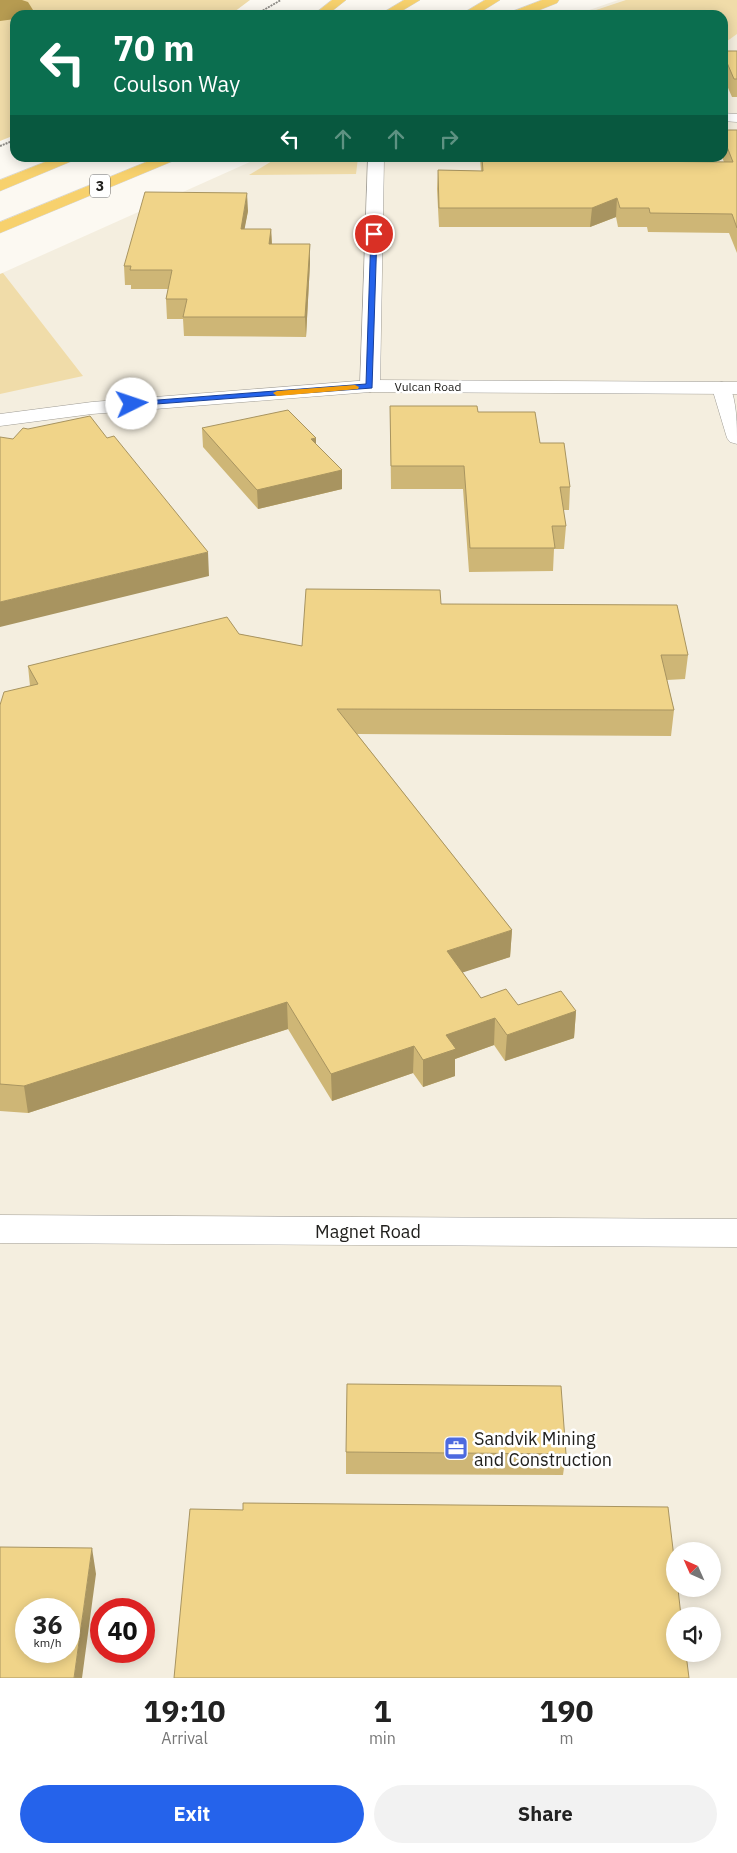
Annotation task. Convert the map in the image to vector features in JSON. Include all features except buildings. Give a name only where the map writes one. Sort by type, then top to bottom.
[{"type":"highway","points":[[327,10],[340,0]]},
{"type":"highway","points":[[395,10],[414,0]]},
{"type":"highway","points":[[475,10],[494,0]]},
{"type":"highway","points":[[528,10],[553,0]]},
{"type":"highway","points":[[0,178],[36,162]]},
{"type":"highway","points":[[0,186],[57,162]]},
{"type":"highway","name":"3","points":[[0,228],[158,162]]},
{"type":"street","points":[[370,386],[376,162]]},
{"type":"street","name":"Vulcan Road","points":[[0,420],[92,408],[370,386],[729,388]]},
{"type":"street","points":[[729,388],[737,438]]},
{"type":"street","name":"Magnet Road","points":[[0,1228],[737,1233]]},
{"type":"path","points":[[264,10],[281,0]]},
{"type":"shaded area","points":[[0,0],[250,0],[237,10],[10,10],[10,137],[0,141]]},
{"type":"shaded area","points":[[0,0],[22,0],[28,2],[33,10],[10,10],[10,20],[0,21]]},
{"type":"shaded area","points":[[618,0],[737,0],[737,1678],[0,1678],[0,274],[250,162],[728,162],[728,10],[589,10]]},
{"type":"shaded area","points":[[626,0],[737,0],[737,34],[728,40],[728,10],[596,10]]},
{"type":"shaded area","points":[[270,162],[358,162],[356,174],[249,175]]},
{"type":"shaded area","points":[[3,273],[83,376],[0,394],[0,274]]},
{"type":"slow traffic","points":[[277,393],[355,387]]},
{"type":"place","name":"Sandvik Mining and Construction","points":[[456,1448]]},
{"type":"route","points":[[132,404],[370,386],[374,234]]}]
